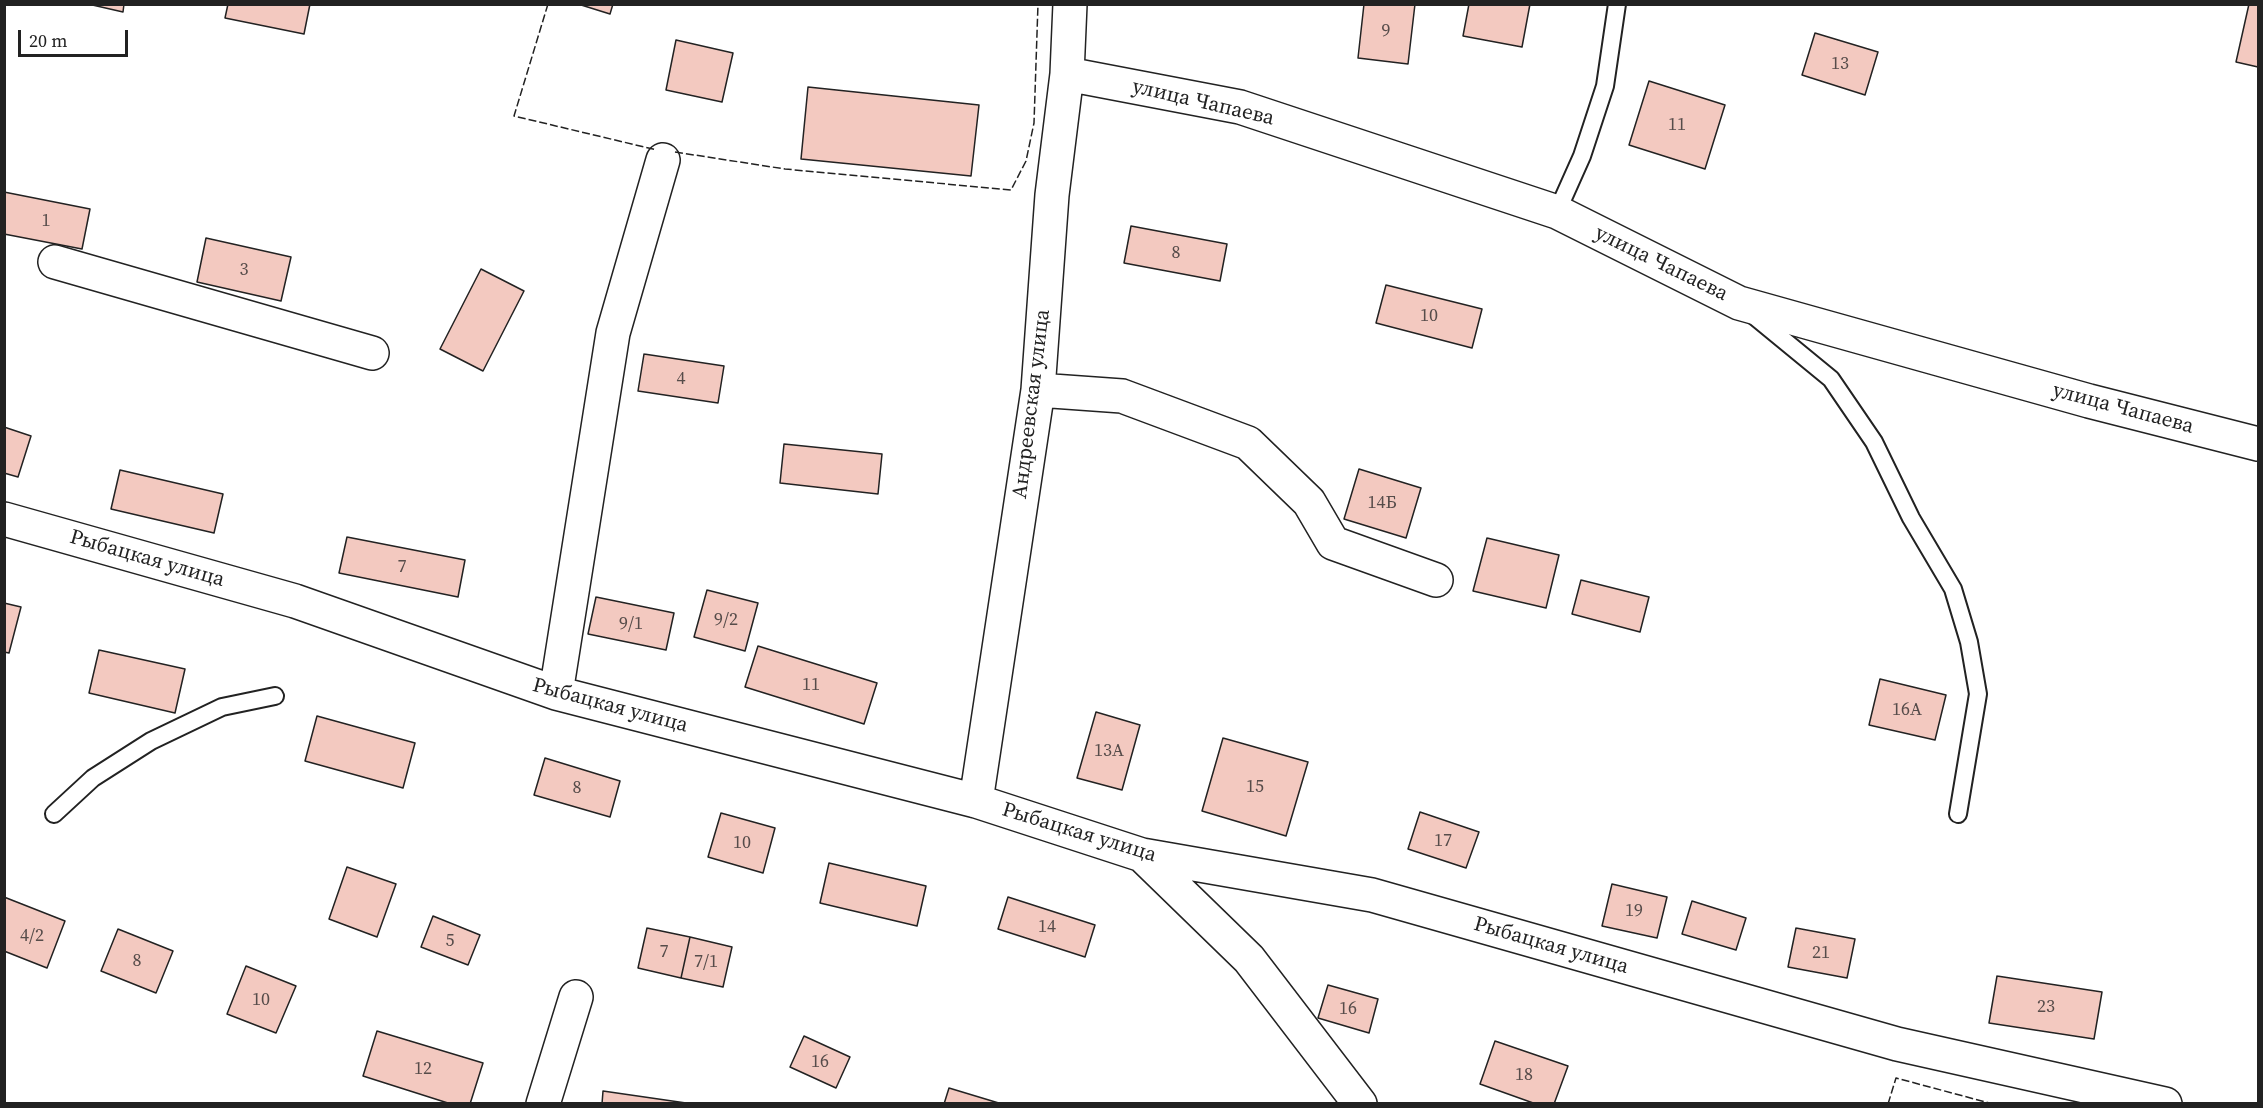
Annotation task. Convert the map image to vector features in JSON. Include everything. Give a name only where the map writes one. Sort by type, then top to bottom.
[{"type":"street","name":"Андреевская улица","points":[[976,801],[1038,390],[1052,195],[1067,74],[1070,4]]},
{"type":"street","name":"улица Чапаева","points":[[1067,74],[1240,107],[1557,212],[1738,303],[2089,401],[2259,444]]},
{"type":"street","points":[[556,693],[613,333],[663,160]]},
{"type":"street","points":[[55,262],[372,353]]},
{"type":"street","points":[[1038,390],[1122,396],[1248,443],[1309,502],[1333,543],[1436,580]]},
{"type":"street","name":"Рыбацкая улица","points":[[4,519],[295,601],[556,693],[976,801],[1142,855],[1372,895],[1897,1044],[2165,1104]]},
{"type":"street","points":[[1142,855],[1249,959],[1360,1104]]},
{"type":"street","points":[[543,1104],[576,997]]},
{"type":"lane","points":[[1557,212],[1582,156],[1605,86],[1617,4]]},
{"type":"lane","points":[[1738,303],[1830,379],[1874,442],[1911,518],[1953,589],[1969,642],[1978,694],[1958,814]]},
{"type":"lane","points":[[54,814],[93,778],[152,741],[222,707],[275,696]]},
{"type":"building","points":[[88,4],[124,4],[123,12]]},
{"type":"building","points":[[228,4],[310,4],[304,34],[225,18]]},
{"type":"building","points":[[578,4],[613,4],[610,14]]},
{"type":"building","points":[[1364,4],[1415,4],[1408,64],[1358,58]]},
{"type":"building","points":[[1469,4],[1530,4],[1522,47],[1463,36]]},
{"type":"building","points":[[2249,4],[2258,4],[2258,67],[2236,62]]},
{"type":"building","points":[[1815,33],[1878,52],[1865,95],[1802,75]]},
{"type":"building","points":[[676,40],[733,53],[722,102],[666,90]]},
{"type":"building","points":[[1649,81],[1725,105],[1705,169],[1629,145]]},
{"type":"building","points":[[808,87],[979,105],[971,176],[801,159]]},
{"type":"building","points":[[4,192],[90,209],[82,249],[4,234]]},
{"type":"building","points":[[1131,226],[1227,244],[1220,281],[1124,263]]},
{"type":"building","points":[[206,238],[291,257],[281,301],[197,282]]},
{"type":"building","points":[[481,269],[524,291],[483,371],[440,349]]},
{"type":"building","points":[[1386,285],[1482,309],[1472,348],[1376,323]]},
{"type":"building","points":[[644,354],[724,366],[718,403],[638,391]]},
{"type":"building","points":[[4,427],[31,436],[18,477],[4,473]]},
{"type":"building","points":[[784,444],[882,454],[878,494],[780,483]]},
{"type":"building","points":[[1359,469],[1421,488],[1406,538],[1344,519]]},
{"type":"building","points":[[120,470],[223,494],[214,533],[111,509]]},
{"type":"building","points":[[347,537],[465,560],[458,597],[339,573]]},
{"type":"building","points":[[1487,538],[1559,555],[1546,608],[1473,591]]},
{"type":"building","points":[[1581,580],[1649,597],[1640,632],[1572,614]]},
{"type":"building","points":[[707,590],[758,603],[745,651],[694,637]]},
{"type":"building","points":[[596,597],[674,613],[666,650],[588,634]]},
{"type":"building","points":[[4,603],[21,607],[9,653],[4,652]]},
{"type":"building","points":[[758,646],[877,683],[864,724],[745,687]]},
{"type":"building","points":[[99,650],[185,669],[175,713],[89,693]]},
{"type":"building","points":[[1880,679],[1946,695],[1935,740],[1869,725]]},
{"type":"building","points":[[1096,712],[1140,725],[1122,790],[1077,778]]},
{"type":"building","points":[[317,716],[415,743],[403,788],[305,761]]},
{"type":"building","points":[[1223,738],[1308,762],[1286,836],[1202,811]]},
{"type":"building","points":[[545,758],[620,781],[610,817],[534,795]]},
{"type":"building","points":[[1420,812],[1479,832],[1466,868],[1408,849]]},
{"type":"building","points":[[721,813],[775,828],[763,873],[708,857]]},
{"type":"building","points":[[829,863],[926,886],[917,926],[820,903]]},
{"type":"building","points":[[347,867],[396,884],[377,937],[329,919]]},
{"type":"building","points":[[1612,884],[1667,897],[1657,938],[1602,926]]},
{"type":"building","points":[[4,897],[65,921],[47,968],[4,951]]},
{"type":"building","points":[[1008,897],[1095,925],[1085,957],[998,929]]},
{"type":"building","points":[[1692,901],[1746,918],[1736,950],[1682,934]]},
{"type":"building","points":[[433,916],[480,935],[468,965],[421,947]]},
{"type":"building","points":[[647,928],[690,937],[681,978],[638,968]]},
{"type":"building","points":[[1796,928],[1855,939],[1847,978],[1788,967]]},
{"type":"building","points":[[118,929],[173,951],[156,993],[101,971]]},
{"type":"building","points":[[690,937],[732,947],[723,987],[681,978]]},
{"type":"building","points":[[246,966],[296,986],[276,1033],[227,1014]]},
{"type":"building","points":[[1997,976],[2102,992],[2094,1039],[1989,1023]]},
{"type":"building","points":[[1328,985],[1378,999],[1369,1033],[1318,1018]]},
{"type":"building","points":[[377,1031],[483,1063],[470,1104],[451,1104],[363,1076]]},
{"type":"building","points":[[804,1036],[850,1057],[836,1088],[790,1067]]},
{"type":"building","points":[[1495,1041],[1568,1066],[1554,1104],[1536,1104],[1480,1084]]},
{"type":"building","points":[[949,1088],[1002,1104],[944,1104]]},
{"type":"building","points":[[603,1091],[693,1104],[602,1104]]},
{"type":"fence","points":[[548,4],[514,116],[657,150]]},
{"type":"fence","points":[[675,152],[785,169],[1011,190],[1026,161],[1034,123],[1038,4]]},
{"type":"fence","points":[[1888,1104],[1896,1078],[1993,1104]]}]
